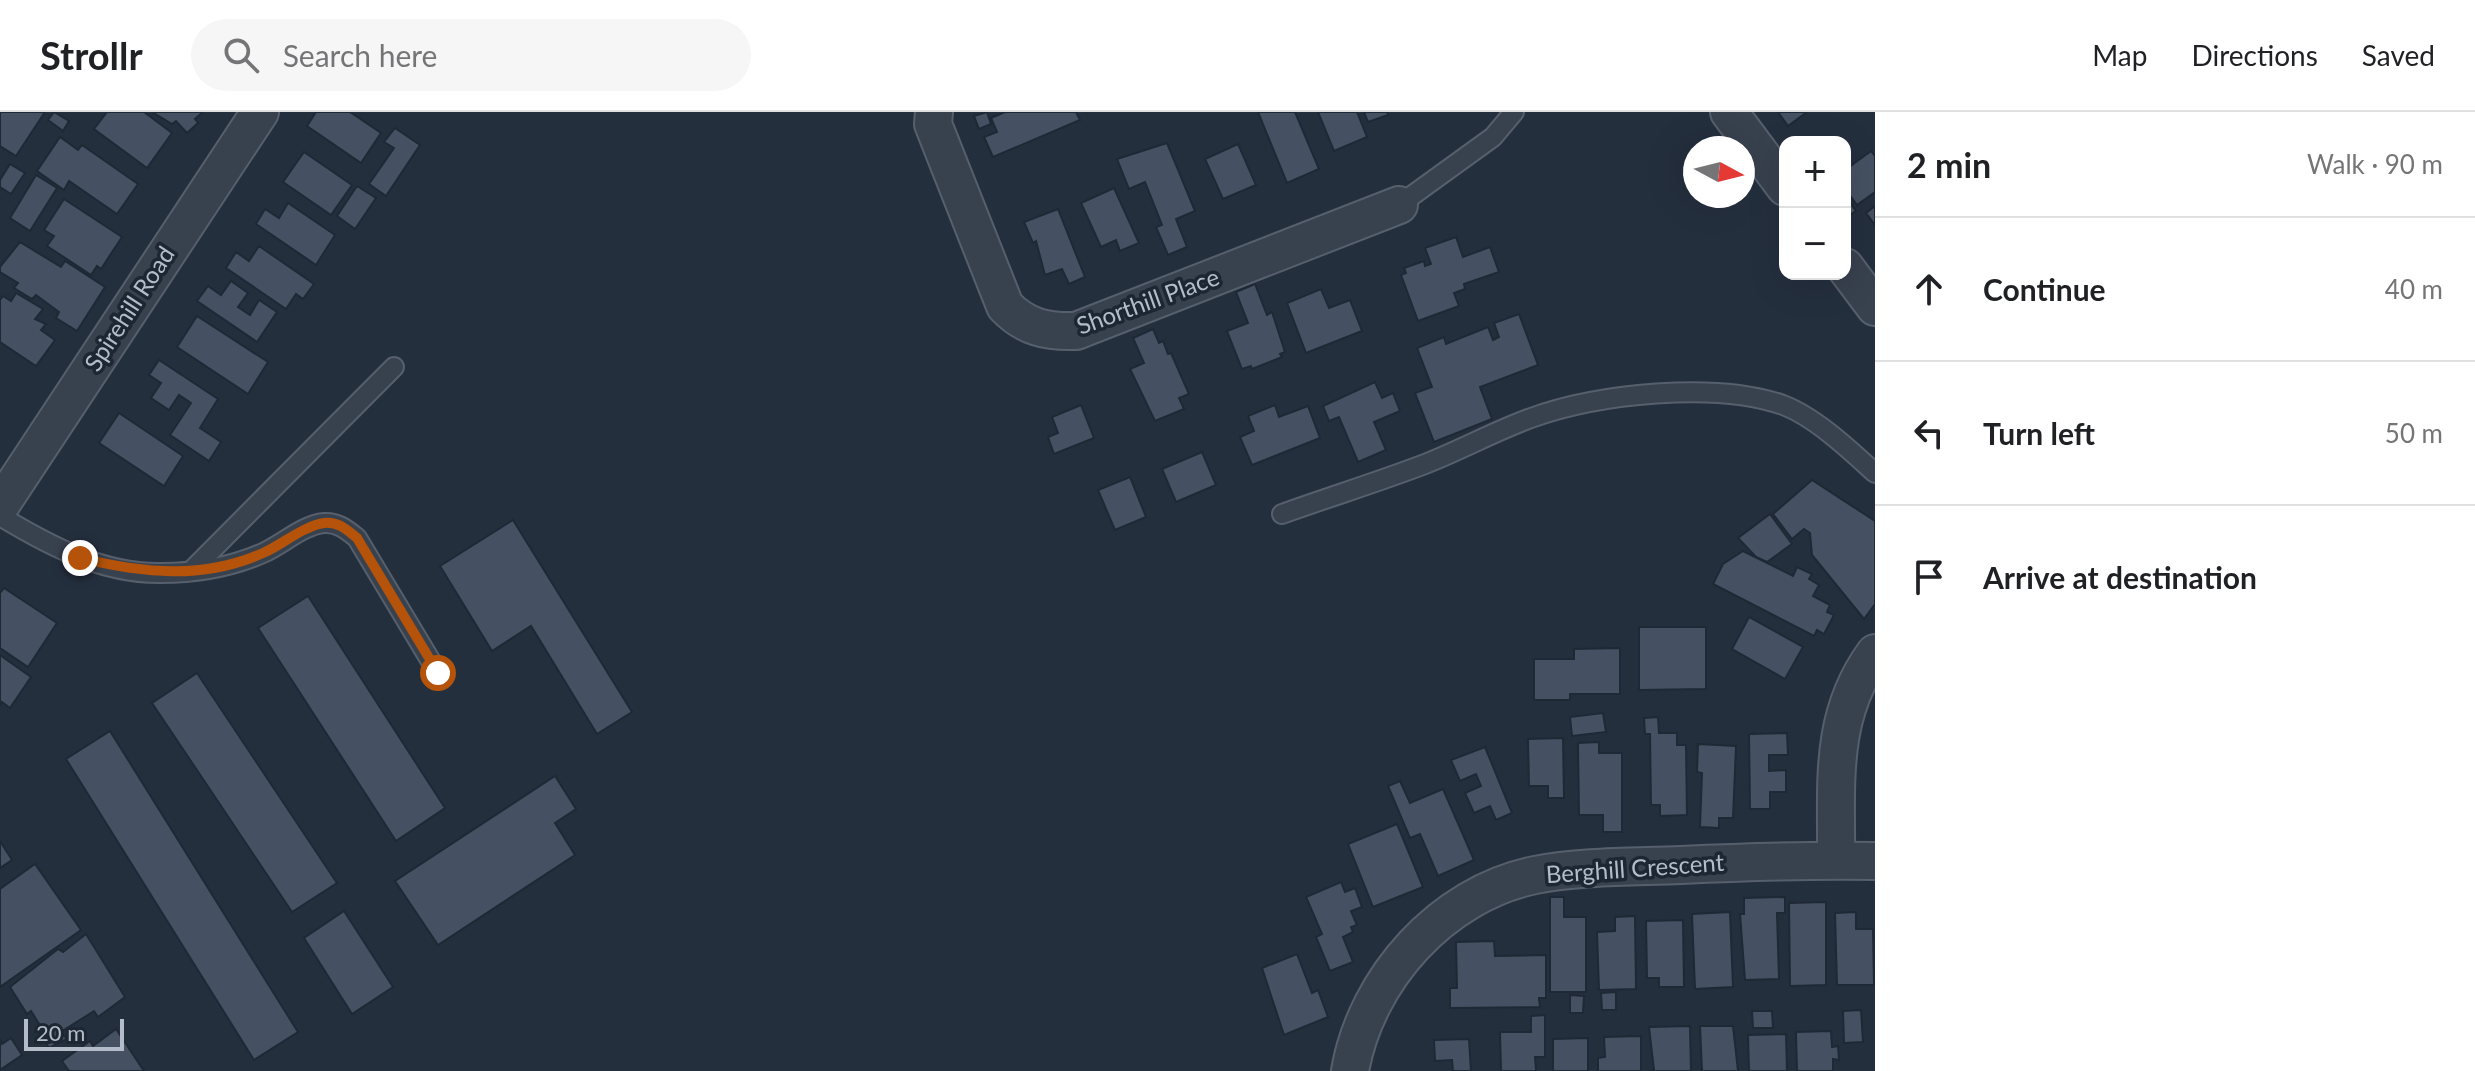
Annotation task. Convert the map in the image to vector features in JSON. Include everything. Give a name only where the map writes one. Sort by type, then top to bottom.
[{"type":"street","name":"Spirehill Road","points":[[0,506],[260,112]]},
{"type":"street","name":"Shorthill Place","points":[[934,112],[933,124],[1005,306],[1021,322],[1056,332],[1076,331],[1399,205]]},
{"type":"street","points":[[1729,112],[1779,179]]},
{"type":"street","points":[[1851,275],[1875,307]]},
{"type":"street","points":[[1836,860],[1838,756],[1843,713],[1875,653]]},
{"type":"street","name":"Berghill Crescent","points":[[1350,1071],[1374,999],[1399,961],[1426,933],[1460,907],[1507,884],[1581,869],[1875,861]]},
{"type":"lane","points":[[1399,205],[1493,137],[1514,112]]},
{"type":"lane","points":[[191,571],[394,367]]},
{"type":"lane","points":[[1282,514],[1425,464],[1530,418],[1574,405],[1682,394],[1743,395],[1784,405],[1875,473]]},
{"type":"lane","points":[[0,516],[42,542],[80,558],[158,573],[210,570],[262,554],[324,523],[340,525],[357,538],[438,673]]},
{"type":"building","points":[[0,112],[45,112],[16,156],[0,146]]},
{"type":"building","points":[[54,112],[69,121],[63,131],[48,120]]},
{"type":"building","points":[[107,112],[144,112],[172,133],[147,168],[94,129]]},
{"type":"building","points":[[152,112],[203,112],[195,119],[198,123],[187,133],[176,121],[172,124]]},
{"type":"building","points":[[316,112],[350,112],[381,133],[361,163],[307,126]]},
{"type":"building","points":[[987,112],[991,124],[979,129],[974,116]]},
{"type":"building","points":[[1005,112],[1076,112],[1080,120],[993,157],[984,137],[997,132],[991,118]]},
{"type":"building","points":[[1258,112],[1295,112],[1319,169],[1287,183]]},
{"type":"building","points":[[1318,112],[1357,112],[1367,137],[1334,151]]},
{"type":"building","points":[[1364,112],[1387,112],[1388,115],[1368,122]]},
{"type":"building","points":[[1778,112],[1807,112],[1788,126]]},
{"type":"building","points":[[395,128],[420,145],[386,196],[369,184],[394,148],[384,142]]},
{"type":"building","points":[[60,137],[78,150],[82,145],[138,184],[117,214],[69,181],[64,190],[37,171]]},
{"type":"building","points":[[1167,143],[1195,211],[1176,219],[1187,247],[1168,255],[1156,227],[1162,225],[1145,182],[1129,189],[1117,159]]},
{"type":"building","points":[[1238,144],[1256,185],[1223,199],[1205,159]]},
{"type":"building","points":[[1871,151],[1875,156],[1875,192],[1857,205],[1851,197],[1851,166]]},
{"type":"building","points":[[304,152],[352,185],[331,215],[283,182]]},
{"type":"building","points":[[10,164],[25,173],[11,194],[0,187],[0,180]]},
{"type":"building","points":[[36,175],[57,188],[30,231],[10,218]]},
{"type":"building","points":[[357,186],[376,198],[355,229],[337,216]]},
{"type":"building","points":[[1114,188],[1139,243],[1120,251],[1116,240],[1101,247],[1081,203]]},
{"type":"building","points":[[64,199],[122,237],[101,269],[97,266],[91,275],[47,246],[54,236],[44,230]]},
{"type":"building","points":[[288,203],[335,235],[316,265],[256,224],[265,209],[279,218]]},
{"type":"building","points":[[1875,206],[1875,225],[1866,213]]},
{"type":"building","points":[[1058,209],[1085,277],[1069,284],[1062,269],[1045,275],[1036,241],[1033,243],[1024,222]]},
{"type":"building","points":[[1456,237],[1463,257],[1490,247],[1499,272],[1464,284],[1465,289],[1454,293],[1459,306],[1418,321],[1401,275],[1406,273],[1404,268],[1424,261],[1425,266],[1431,264],[1425,248]]},
{"type":"building","points":[[20,242],[61,267],[65,261],[105,287],[77,331],[56,318],[59,312],[36,295],[32,299],[14,288],[18,283],[0,272],[0,267]]},
{"type":"building","points":[[259,246],[314,284],[303,299],[296,294],[286,309],[226,268],[236,252],[249,261]]},
{"type":"building","points":[[231,281],[248,293],[238,307],[250,315],[259,300],[277,312],[257,342],[197,301],[208,286],[221,295]]},
{"type":"building","points":[[1255,284],[1267,315],[1272,312],[1285,352],[1280,354],[1282,357],[1252,369],[1251,366],[1242,369],[1227,331],[1248,323],[1236,292]]},
{"type":"building","points":[[1321,289],[1329,308],[1350,300],[1362,331],[1306,353],[1287,303]]},
{"type":"building","points":[[16,293],[43,309],[35,319],[46,324],[41,330],[55,340],[36,366],[0,342],[0,300],[3,296],[11,301]]},
{"type":"building","points":[[1519,314],[1538,365],[1480,387],[1492,419],[1434,442],[1415,393],[1432,387],[1417,348],[1444,337],[1446,344],[1488,327],[1493,340],[1499,337],[1494,323]]},
{"type":"building","points":[[197,316],[268,362],[248,394],[177,347]]},
{"type":"building","points":[[1153,329],[1159,343],[1163,341],[1168,354],[1171,353],[1189,394],[1179,398],[1184,409],[1155,421],[1130,369],[1144,363],[1133,338]]},
{"type":"building","points":[[159,360],[218,399],[200,428],[221,442],[209,461],[170,435],[191,403],[179,395],[169,410],[151,398],[161,383],[149,375]]},
{"type":"building","points":[[1375,382],[1382,398],[1393,393],[1400,411],[1374,422],[1386,450],[1358,462],[1339,417],[1329,421],[1323,406]]},
{"type":"building","points":[[1081,405],[1094,438],[1054,454],[1048,437],[1058,433],[1052,417]]},
{"type":"building","points":[[1275,405],[1279,417],[1308,406],[1320,438],[1252,465],[1240,437],[1254,431],[1248,416]]},
{"type":"building","points":[[119,413],[183,456],[164,486],[99,443]]},
{"type":"building","points":[[1202,452],[1216,485],[1176,502],[1162,469]]},
{"type":"building","points":[[1130,477],[1146,517],[1115,530],[1098,490]]},
{"type":"building","points":[[1812,480],[1875,521],[1875,604],[1864,619],[1812,555],[1810,533],[1804,529],[1792,539],[1773,514]]},
{"type":"building","points":[[1770,514],[1792,544],[1767,562],[1756,557],[1738,538]]},
{"type":"building","points":[[513,520],[632,712],[597,734],[531,626],[492,651],[440,566]]},
{"type":"building","points":[[1743,551],[1793,576],[1797,567],[1812,574],[1809,579],[1819,585],[1813,596],[1830,605],[1827,612],[1834,615],[1824,634],[1817,630],[1814,636],[1713,584],[1723,564]]},
{"type":"building","points":[[4,588],[57,623],[28,667],[0,648],[0,593]]},
{"type":"building","points":[[308,596],[445,808],[396,841],[258,628]]},
{"type":"building","points":[[1749,617],[1803,647],[1785,679],[1732,649]]},
{"type":"building","points":[[1639,627],[1706,627],[1706,689],[1639,690]]},
{"type":"building","points":[[1620,648],[1620,694],[1570,694],[1570,700],[1534,700],[1534,659],[1574,659],[1574,649]]},
{"type":"building","points":[[0,655],[31,677],[10,708],[2,702],[0,706]]},
{"type":"building","points":[[197,673],[337,883],[292,912],[152,703]]},
{"type":"building","points":[[1603,713],[1606,732],[1572,736],[1570,717]]},
{"type":"building","points":[[1658,717],[1659,733],[1677,733],[1677,745],[1686,745],[1687,815],[1660,816],[1660,805],[1651,805],[1650,734],[1645,734],[1644,718]]},
{"type":"building","points":[[110,731],[298,1032],[254,1060],[66,759]]},
{"type":"building","points":[[1787,733],[1788,755],[1769,755],[1769,771],[1786,770],[1786,792],[1770,792],[1770,809],[1750,809],[1749,734]]},
{"type":"building","points":[[1563,738],[1564,798],[1548,798],[1548,786],[1529,786],[1528,739]]},
{"type":"building","points":[[1599,742],[1599,753],[1622,753],[1622,832],[1603,832],[1603,815],[1579,815],[1578,743]]},
{"type":"building","points":[[1698,744],[1736,746],[1733,818],[1719,818],[1719,828],[1700,827],[1702,773],[1697,772]]},
{"type":"building","points":[[1485,747],[1512,813],[1496,820],[1490,806],[1474,813],[1465,793],[1481,786],[1476,774],[1460,781],[1451,760]]},
{"type":"building","points":[[555,776],[576,809],[555,823],[575,855],[438,945],[395,881]]},
{"type":"building","points":[[1400,781],[1410,803],[1443,789],[1474,860],[1438,876],[1420,834],[1410,838],[1388,786]]},
{"type":"building","points":[[1397,824],[1423,887],[1373,907],[1348,844]]},
{"type":"building","points":[[0,841],[12,860],[0,868]]},
{"type":"building","points":[[35,864],[81,930],[0,987],[0,889]]},
{"type":"building","points":[[1341,882],[1345,892],[1355,888],[1362,907],[1351,911],[1357,925],[1351,927],[1353,932],[1343,937],[1353,962],[1330,971],[1316,937],[1322,934],[1306,897]]},
{"type":"building","points":[[1550,897],[1564,897],[1564,917],[1586,917],[1586,992],[1550,992]]},
{"type":"building","points":[[1785,897],[1785,913],[1777,913],[1779,979],[1745,980],[1740,914],[1744,914],[1744,898]]},
{"type":"building","points":[[1826,902],[1826,985],[1790,986],[1789,903]]},
{"type":"building","points":[[344,911],[393,987],[352,1014],[304,938]]},
{"type":"building","points":[[1730,912],[1733,987],[1695,989],[1692,914]]},
{"type":"building","points":[[1856,912],[1856,929],[1873,929],[1874,985],[1837,985],[1835,913]]},
{"type":"building","points":[[1635,916],[1636,989],[1599,990],[1597,932],[1615,931],[1615,917]]},
{"type":"building","points":[[1683,920],[1684,987],[1659,987],[1659,978],[1647,978],[1646,921]]},
{"type":"building","points":[[86,934],[125,997],[98,1017],[94,1011],[61,1032],[67,1039],[49,1048],[46,1043],[48,1038],[31,1011],[27,1014],[10,987],[58,949],[63,952]]},
{"type":"building","points":[[1494,941],[1495,956],[1546,955],[1546,998],[1539,998],[1540,1007],[1450,1008],[1450,988],[1457,988],[1456,942]]},
{"type":"building","points":[[1297,954],[1312,993],[1318,990],[1328,1017],[1284,1035],[1262,968]]},
{"type":"building","points":[[1616,992],[1616,1010],[1602,1010],[1601,993]]},
{"type":"building","points":[[1570,995],[1584,996],[1583,1013],[1570,1013]]},
{"type":"building","points":[[1861,1010],[1863,1042],[1844,1043],[1843,1011]]},
{"type":"building","points":[[1752,1011],[1772,1011],[1773,1028],[1753,1028]]},
{"type":"building","points":[[1545,1015],[1545,1057],[1535,1057],[1536,1071],[1501,1071],[1500,1032],[1531,1032],[1531,1016]]},
{"type":"building","points":[[1690,1026],[1691,1071],[1649,1071],[1654,1070],[1649,1027]]},
{"type":"building","points":[[1700,1026],[1733,1026],[1738,1071],[1702,1071]]},
{"type":"building","points":[[116,1029],[144,1071],[69,1071],[62,1061],[90,1041],[93,1046]]},
{"type":"building","points":[[1831,1031],[1832,1047],[1838,1046],[1839,1060],[1833,1059],[1833,1071],[1797,1071],[1796,1032]]},
{"type":"building","points":[[1786,1034],[1787,1071],[1749,1071],[1748,1035]]},
{"type":"building","points":[[1641,1036],[1641,1071],[1598,1071],[1598,1058],[1605,1057],[1604,1037]]},
{"type":"building","points":[[11,1038],[22,1055],[0,1070],[0,1040],[2,1044]]},
{"type":"building","points":[[1588,1038],[1588,1071],[1553,1071],[1553,1039]]},
{"type":"building","points":[[1469,1039],[1471,1071],[1453,1071],[1452,1060],[1435,1061],[1434,1040]]},
{"type":"route","points":[[80,558],[158,573],[210,570],[262,554],[324,523],[340,525],[357,538],[438,673]]}]
